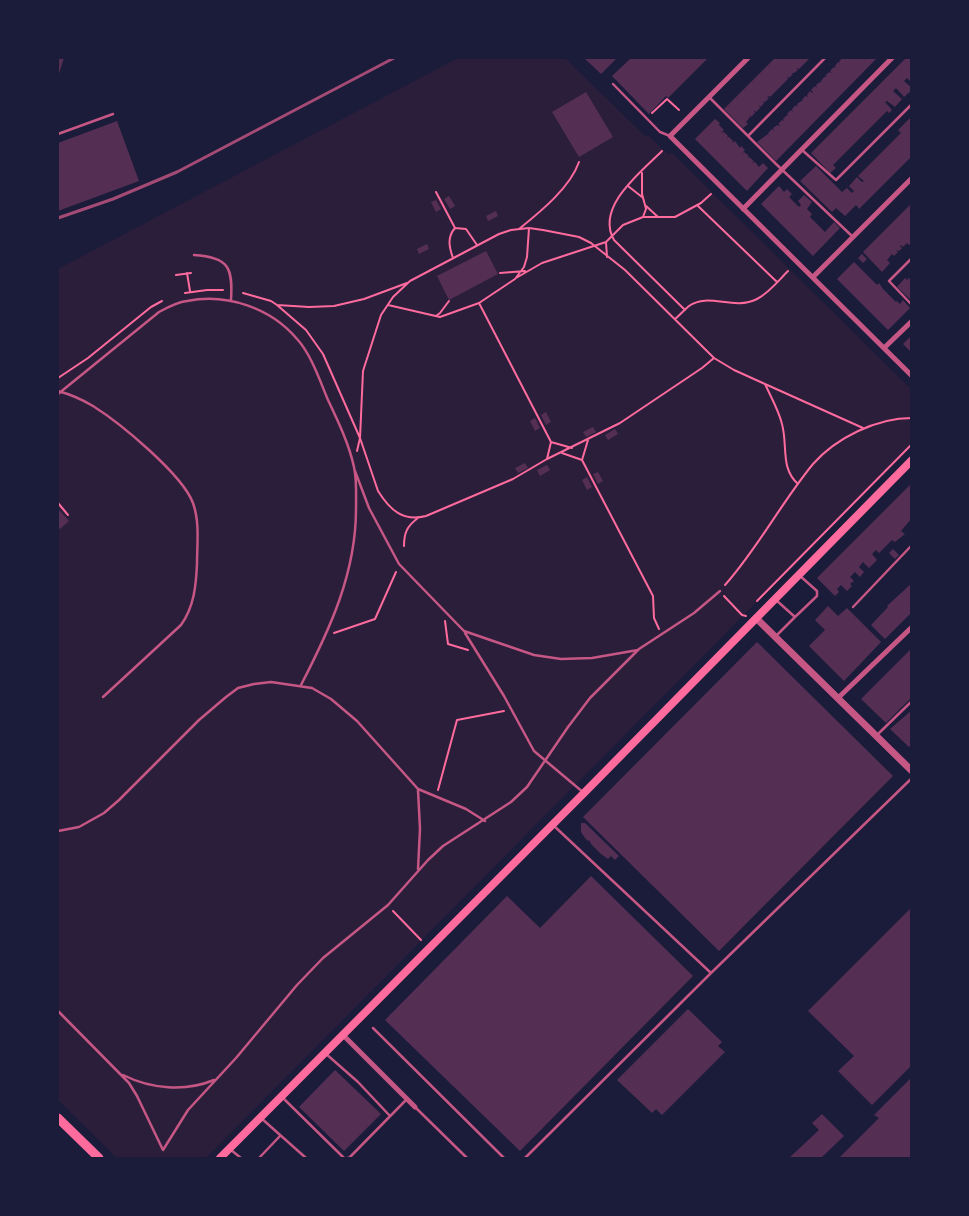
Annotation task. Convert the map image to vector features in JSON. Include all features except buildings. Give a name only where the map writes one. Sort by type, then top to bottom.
[{"type":"main road","points":[[220,1158],[553,825],[912,460]]},
{"type":"main road","points":[[58,1118],[99,1158]]},
{"type":"street","points":[[748,58],[670,136],[912,376]]},
{"type":"street","points":[[743,209],[892,58]]},
{"type":"street","points":[[813,277],[912,178]]},
{"type":"street","points":[[884,348],[912,321]]},
{"type":"street","points":[[756,618],[912,771]]},
{"type":"street","points":[[838,698],[912,627]]},
{"type":"street","points":[[343,1035],[415,1106]]},
{"type":"lane","points":[[748,136],[825,58]]},
{"type":"lane","points":[[613,84],[660,132],[670,136]]},
{"type":"lane","points":[[708,97],[781,170],[853,237]]},
{"type":"lane","points":[[801,149],[836,180],[912,104]]},
{"type":"lane","points":[[58,134],[113,114]]},
{"type":"lane","points":[[194,255],[210,257],[222,262],[230,270],[232,278],[231,301]]},
{"type":"lane","points":[[912,258],[889,281],[912,305]]},
{"type":"lane","points":[[103,697],[180,625],[189,614],[196,580],[198,529],[196,515],[192,502],[177,480],[140,443],[91,405],[59,392],[159,312],[188,300],[231,301],[254,307],[272,316],[299,340],[338,422],[369,508],[399,564],[464,631],[478,652],[534,751],[584,793]]},
{"type":"lane","points":[[301,685],[327,633],[348,577],[353,554],[356,509],[354,468]]},
{"type":"lane","points":[[853,606],[912,545]]},
{"type":"lane","points":[[775,637],[817,596],[817,591],[799,574]]},
{"type":"lane","points":[[58,1011],[122,1074],[137,1096],[163,1150],[188,1110],[297,985],[323,958],[388,905],[443,846],[512,802],[527,787],[590,698],[639,650],[694,613],[720,591]]},
{"type":"lane","points":[[775,599],[795,616]]},
{"type":"lane","points":[[464,631],[534,655],[561,659],[592,658],[639,650]]},
{"type":"lane","points":[[58,831],[79,827],[104,813],[199,720],[238,688],[271,682],[312,688],[331,699],[357,720],[418,789],[466,809],[485,820]]},
{"type":"lane","points":[[876,736],[912,700]]},
{"type":"lane","points":[[525,1158],[711,973],[912,778]]},
{"type":"lane","points":[[418,789],[420,829],[418,871]]},
{"type":"lane","points":[[553,825],[711,973]]},
{"type":"lane","points":[[373,1028],[504,1158]]},
{"type":"lane","points":[[325,1053],[358,1082],[390,1116]]},
{"type":"lane","points":[[122,1074],[137,1081],[165,1087],[194,1087],[216,1079]]},
{"type":"lane","points":[[282,1097],[346,1158],[349,1158],[408,1099]]},
{"type":"lane","points":[[415,1106],[467,1158]]},
{"type":"lane","points":[[261,1118],[306,1158]]},
{"type":"lane","points":[[259,1158],[280,1136]]},
{"type":"lane","points":[[230,1148],[241,1158]]},
{"type":"path","points":[[652,113],[667,99],[679,110]]},
{"type":"path","points":[[662,151],[628,186],[613,205],[610,224],[614,240],[685,310]]},
{"type":"path","points":[[519,229],[547,206],[569,180],[577,169],[579,162]]},
{"type":"path","points":[[641,172],[646,209],[643,217]]},
{"type":"path","points":[[628,186],[643,198]]},
{"type":"path","points":[[436,192],[455,228]]},
{"type":"path","points":[[388,305],[444,317],[479,303],[542,263],[606,242],[623,225],[643,217],[675,217],[697,205],[711,194]]},
{"type":"path","points":[[645,205],[658,217]]},
{"type":"path","points":[[697,205],[777,282]]},
{"type":"path","points":[[455,228],[466,229],[477,245]]},
{"type":"path","points":[[453,258],[449,241],[450,234],[455,228]]},
{"type":"path","points":[[515,279],[527,258],[529,228]]},
{"type":"path","points":[[277,305],[334,306],[364,299],[410,281],[499,234],[519,229],[529,228],[578,237],[595,246],[625,270],[714,358],[734,370],[864,428]]},
{"type":"path","points":[[606,242],[607,257]]},
{"type":"path","points":[[500,274],[527,271]]},
{"type":"path","points":[[675,320],[690,306],[706,300],[731,304],[746,303],[764,295],[788,271]]},
{"type":"path","points":[[176,275],[189,273],[190,292]]},
{"type":"path","points":[[354,468],[360,438],[363,371],[381,315],[393,297],[410,281]]},
{"type":"path","points":[[243,293],[272,301],[306,330],[323,354],[360,438],[378,491],[396,513],[411,518],[418,518]]},
{"type":"path","points":[[433,316],[440,313],[449,301]]},
{"type":"path","points":[[479,303],[551,442],[547,459]]},
{"type":"path","points":[[404,546],[407,528],[418,518],[513,479],[547,459],[588,440],[635,414],[714,358]]},
{"type":"path","points":[[765,384],[782,425],[790,477],[798,484]]},
{"type":"path","points":[[756,618],[742,615],[720,591],[749,555],[814,463],[830,449],[864,428],[881,422],[912,418]]},
{"type":"path","points":[[582,460],[588,440]]},
{"type":"path","points":[[551,442],[572,448]]},
{"type":"path","points":[[756,601],[912,444]]},
{"type":"path","points":[[562,452],[582,460],[653,596],[655,623],[662,633]]},
{"type":"path","points":[[58,503],[68,515]]},
{"type":"path","points":[[334,633],[375,619],[396,572]]},
{"type":"path","points":[[444,611],[448,644],[478,652]]},
{"type":"path","points":[[436,797],[457,720],[511,710]]},
{"type":"path","points":[[388,905],[421,940]]},
{"type":"shaded area","points":[[458,58],[565,58],[646,137],[648,135],[668,154],[672,153],[911,389],[911,446],[206,1158],[117,1158],[58,1100],[58,269]]},
{"type":"railway","points":[[58,218],[113,199],[177,172],[394,58]]}]
